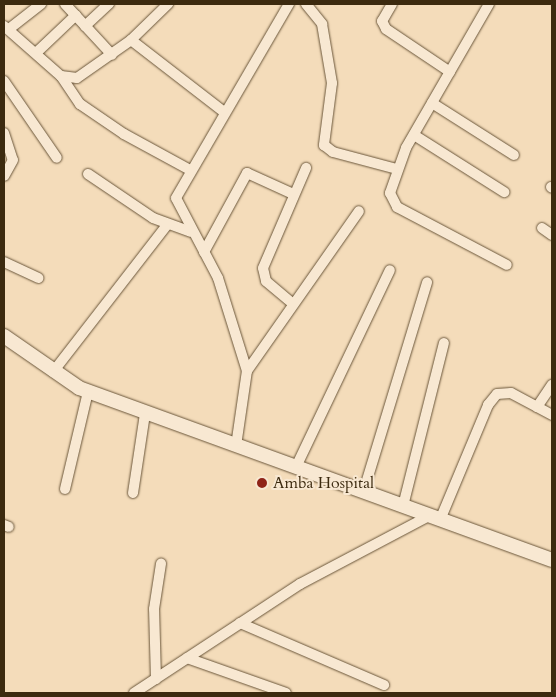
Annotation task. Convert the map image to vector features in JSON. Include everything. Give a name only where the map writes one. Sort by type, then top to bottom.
[{"type":"street","points":[[41,4],[6,28],[61,76],[80,104],[124,134],[190,170]]},
{"type":"street","points":[[66,4],[112,55]]},
{"type":"street","points":[[85,26],[109,4]]},
{"type":"street","points":[[61,76],[85,76],[131,40],[168,4]]},
{"type":"street","points":[[247,371],[218,278],[191,232],[176,198],[224,111],[289,4]]},
{"type":"street","points":[[306,4],[322,24],[332,83],[324,145],[333,152],[397,169]]},
{"type":"street","points":[[392,4],[382,21],[386,29],[450,72]]},
{"type":"street","points":[[489,4],[414,135],[397,169],[390,193],[397,207],[507,265]]},
{"type":"street","points":[[36,53],[76,15]]},
{"type":"street","points":[[131,40],[224,111]]},
{"type":"street","points":[[4,81],[57,158]]},
{"type":"street","points":[[432,103],[514,155]]},
{"type":"street","points":[[4,133],[14,160],[4,176]]},
{"type":"street","points":[[414,135],[504,192]]},
{"type":"street","points":[[292,303],[263,274],[291,193],[306,168]]},
{"type":"street","points":[[204,252],[250,171],[291,193]]},
{"type":"street","points":[[88,174],[167,224],[191,232]]},
{"type":"street","points":[[236,446],[247,371],[292,303],[359,211]]},
{"type":"street","points":[[53,372],[167,224]]},
{"type":"street","points":[[542,228],[552,235]]},
{"type":"street","points":[[4,262],[39,278]]},
{"type":"street","points":[[296,467],[390,270]]},
{"type":"street","points":[[364,490],[427,282]]},
{"type":"street","points":[[4,336],[53,372],[88,392],[145,414],[364,490],[552,560]]},
{"type":"street","points":[[403,506],[444,343]]},
{"type":"street","points":[[537,407],[552,385]]},
{"type":"street","points":[[65,489],[88,392]]},
{"type":"street","points":[[134,693],[300,584],[435,518],[492,399],[511,393],[552,415]]},
{"type":"street","points":[[133,493],[145,414]]},
{"type":"street","points":[[156,679],[154,609],[161,564]]},
{"type":"street","points":[[240,623],[384,685]]},
{"type":"street","points":[[187,658],[286,693]]},
{"type":"place","name":"Amba Hospital","points":[[262,483]]}]
